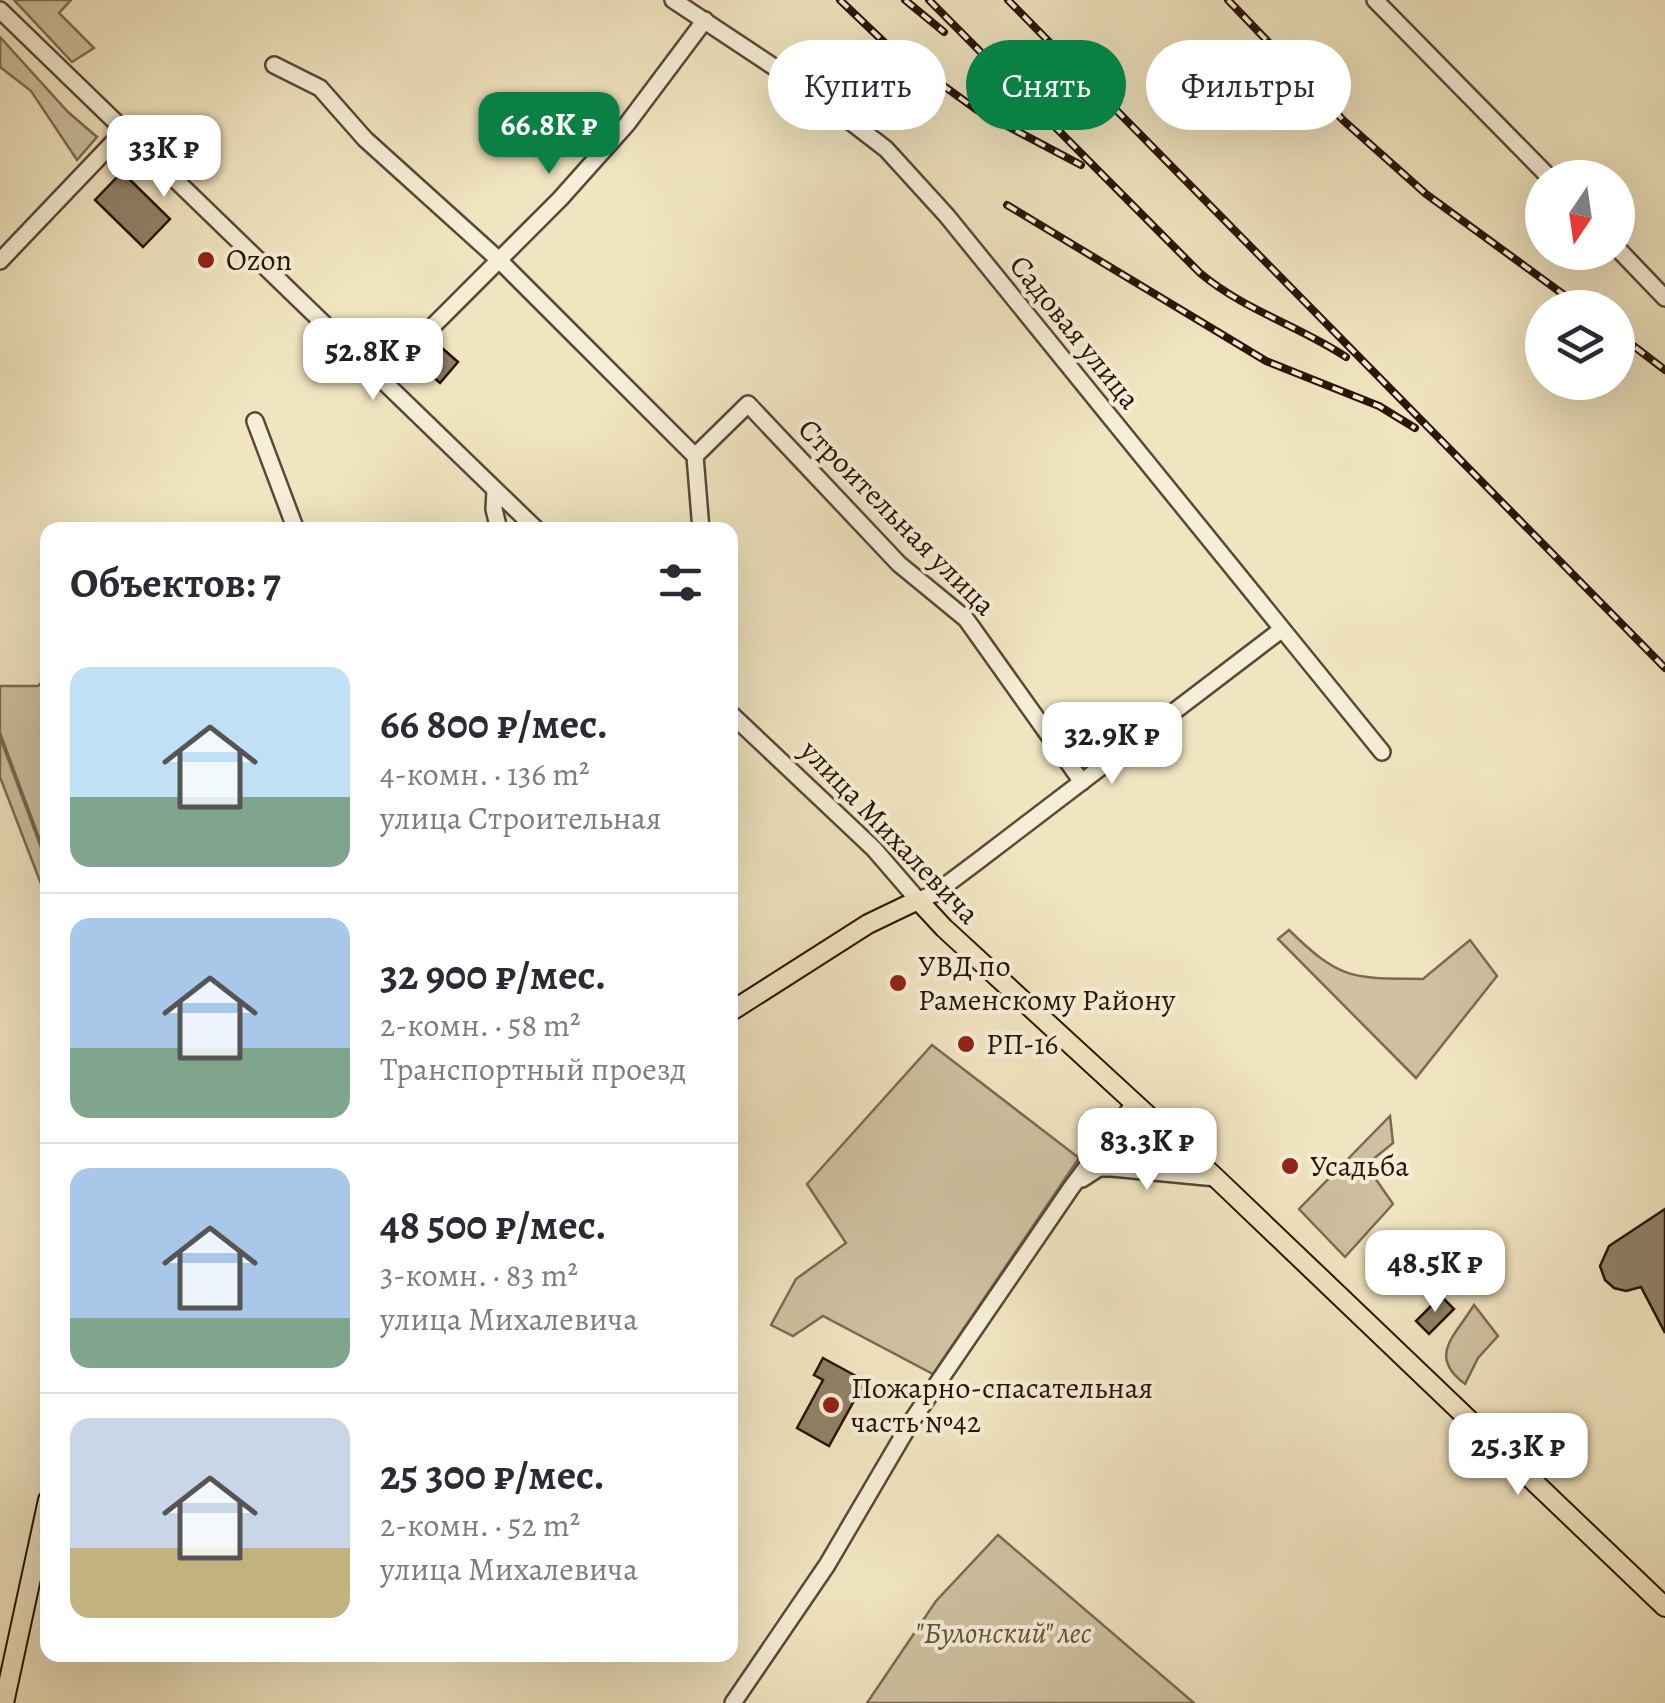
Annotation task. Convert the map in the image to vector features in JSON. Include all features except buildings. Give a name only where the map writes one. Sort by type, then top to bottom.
[{"type":"main road","points":[[738,1007],[868,924],[918,900]]},
{"type":"main road","name":"улица Михалевича","points":[[918,900],[1133,1105],[1216,1178],[1665,1608]]},
{"type":"main road","points":[[4,1703],[40,1537]]},
{"type":"street","name":"Садовая улица","points":[[673,0],[812,92],[886,149],[947,216],[1382,752]]},
{"type":"street","points":[[1375,0],[1532,160]]},
{"type":"street","points":[[0,10],[528,522]]},
{"type":"street","points":[[380,378],[500,260],[627,124],[705,20]]},
{"type":"street","points":[[274,65],[320,88],[365,138],[500,260],[694,456],[700,522]]},
{"type":"street","points":[[0,261],[125,130]]},
{"type":"street","points":[[1635,267],[1665,298]]},
{"type":"street","name":"Строительная улица","points":[[694,456],[748,404],[900,564],[966,619],[1082,782]]},
{"type":"street","points":[[255,421],[293,522]]},
{"type":"street","points":[[496,492],[497,522]]},
{"type":"street","points":[[918,900],[934,894],[1280,630]]},
{"type":"street","name":"улица Михалевича","points":[[738,721],[874,849],[918,900]]},
{"type":"street","points":[[733,1703],[828,1565],[911,1422],[1071,1188],[1133,1105]]},
{"type":"street","points":[[1071,1188],[1099,1168],[1216,1178]]},
{"type":"green space","points":[[14,0],[71,0],[59,13],[94,48],[72,62]]},
{"type":"green space","points":[[0,37],[68,112],[97,137],[77,160],[31,91],[0,67]]},
{"type":"green space","points":[[0,686],[38,686],[40,881],[0,777]]},
{"type":"green space","points":[[1289,930],[1336,968],[1363,977],[1423,979],[1470,940],[1497,976],[1416,1078],[1278,939]]},
{"type":"green space","points":[[932,1045],[1079,1158],[933,1374],[823,1316],[793,1336],[771,1325],[796,1279],[846,1243],[807,1184]]},
{"type":"green space","points":[[1390,1116],[1393,1143],[1366,1165],[1393,1204],[1345,1257],[1299,1209]]},
{"type":"green space","points":[[1139,1124],[1179,1161],[1179,1168],[1118,1160],[1112,1153],[1115,1144],[1125,1131]]},
{"type":"green space","points":[[1474,1305],[1498,1336],[1478,1358],[1465,1384],[1454,1374],[1446,1355],[1453,1336]]},
{"type":"green space","name":"\"Булонский\" лес","points":[[998,1535],[1194,1703],[867,1703],[936,1601]]},
{"type":"waterway","points":[[0,735],[40,842]]},
{"type":"railway","points":[[840,0],[886,44],[977,110],[1081,165]]},
{"type":"railway","points":[[905,0],[944,32]]},
{"type":"railway","points":[[929,0],[1200,273],[1235,297],[1346,357]]},
{"type":"railway","points":[[1008,0],[1665,668]]},
{"type":"railway","points":[[1228,0],[1344,121],[1426,194],[1557,290]]},
{"type":"railway","points":[[1007,205],[1266,361],[1379,406],[1415,428]]},
{"type":"railway","points":[[1635,347],[1665,370]]},
{"type":"place","name":"Ozon","points":[[206,260]]},
{"type":"place","name":"УВД по Раменскому Району","points":[[898,983]]},
{"type":"place","name":"РП-16","points":[[966,1044]]},
{"type":"place","name":"Усадьба","points":[[1290,1166]]},
{"type":"place","name":"Пожарно-спасательная часть №42","points":[[831,1405]]}]
